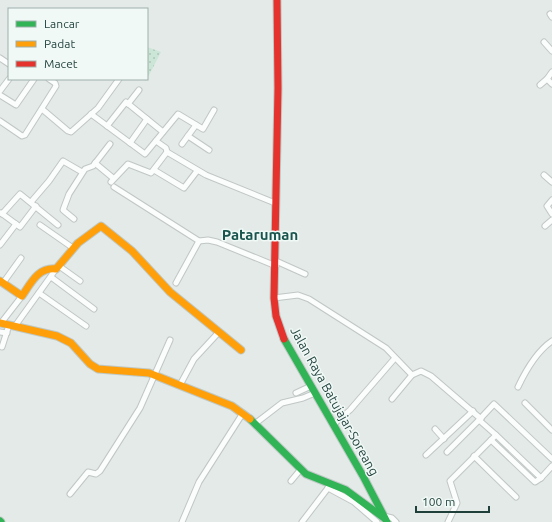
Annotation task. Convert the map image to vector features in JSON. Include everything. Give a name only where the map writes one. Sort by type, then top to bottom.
[{"type":"main road","name":"Jalan Raya Batujajar-Soreang","points":[[277,0],[278,88],[275,203],[276,264],[274,298],[276,316],[282,333],[386,520]]},
{"type":"main road","points":[[2,282],[22,296],[43,269],[49,267],[58,268],[73,248],[96,228],[101,226],[132,252],[170,292],[241,350]]},
{"type":"main road","points":[[0,323],[63,338],[78,348],[95,368],[139,371],[155,375],[220,400],[243,413],[256,423],[301,469],[329,486],[355,495],[386,520]]},
{"type":"street","points":[[544,42],[552,51]]},
{"type":"street","points":[[540,85],[552,72]]},
{"type":"street","points":[[0,91],[8,79]]},
{"type":"street","points":[[547,79],[552,84]]},
{"type":"street","points":[[0,95],[16,105],[33,80]]},
{"type":"street","points":[[0,121],[24,136],[56,86],[55,83],[50,80]]},
{"type":"street","points":[[42,108],[70,132],[98,108],[118,80]]},
{"type":"street","points":[[107,126],[125,103],[128,104],[139,90]]},
{"type":"street","points":[[128,104],[163,132]]},
{"type":"street","points":[[91,114],[145,154],[178,114],[181,114],[203,129],[214,110]]},
{"type":"street","points":[[130,143],[147,119]]},
{"type":"street","points":[[182,144],[196,125]]},
{"type":"street","points":[[188,136],[209,150]]},
{"type":"street","points":[[156,141],[166,148],[167,152],[197,171],[275,203]]},
{"type":"street","points":[[74,219],[63,210],[69,194],[85,168],[91,167],[110,144]]},
{"type":"street","points":[[95,163],[112,180],[128,164],[151,173],[167,152]]},
{"type":"street","points":[[31,202],[49,181],[63,161],[82,172]]},
{"type":"street","points":[[154,170],[184,188],[197,171]]},
{"type":"street","points":[[544,175],[552,182]]},
{"type":"street","points":[[114,187],[199,241],[208,240],[217,242],[306,274]]},
{"type":"street","points":[[36,206],[20,228],[1,214],[20,194],[36,206],[58,225]]},
{"type":"street","points":[[552,200],[547,206],[552,214]]},
{"type":"street","points":[[545,226],[552,220]]},
{"type":"street","points":[[0,245],[16,224]]},
{"type":"street","points":[[40,225],[73,248]]},
{"type":"street","points":[[176,283],[199,241]]},
{"type":"street","points":[[2,282],[21,258]]},
{"type":"street","points":[[2,346],[12,325],[58,268],[80,281]]},
{"type":"street","points":[[51,277],[94,309]]},
{"type":"street","points":[[39,293],[86,326]]},
{"type":"street","points":[[274,298],[298,295],[309,299],[384,346],[412,375]]},
{"type":"street","points":[[0,323],[22,296]]},
{"type":"street","points":[[0,332],[7,333]]},
{"type":"street","points":[[180,385],[194,359],[219,332]]},
{"type":"street","points":[[70,494],[88,472],[96,474],[100,471],[140,408],[170,340]]},
{"type":"street","points":[[518,388],[524,374],[537,356],[552,341]]},
{"type":"street","points":[[333,425],[350,410],[395,358]]},
{"type":"street","points":[[392,400],[412,375],[421,371],[426,373],[473,411],[480,420],[541,478]]},
{"type":"street","points":[[296,393],[311,386]]},
{"type":"street","points":[[256,423],[282,403],[303,398],[315,393]]},
{"type":"street","points":[[525,403],[552,430]]},
{"type":"street","points":[[447,452],[494,404],[552,459]]},
{"type":"street","points":[[426,455],[473,411]]},
{"type":"street","points":[[182,522],[199,482],[243,413]]},
{"type":"street","points":[[435,429],[444,438]]},
{"type":"street","points":[[448,522],[457,503],[450,481],[496,435]]},
{"type":"street","points":[[491,440],[535,482],[552,466]]},
{"type":"street","points":[[474,456],[516,497]]},
{"type":"street","points":[[291,481],[301,469]]},
{"type":"street","points":[[302,522],[329,486],[354,502],[377,522]]},
{"type":"street","points":[[386,520],[392,518],[396,522]]},
{"type":"green space","points":[[148,47],[161,52],[148,77]]},
{"type":"traffic: fast","points":[[284,339],[363,476],[387,522]]},
{"type":"traffic: fast","points":[[250,419],[306,474],[346,490],[384,518]]},
{"type":"traffic: slow","points":[[0,281],[22,296],[32,281],[40,273],[50,269],[56,269],[78,243],[101,226],[132,251],[170,292],[241,350]]},
{"type":"traffic: slow","points":[[0,323],[57,336],[71,343],[90,364],[98,369],[149,373],[232,406],[250,419]]},
{"type":"traffic: jam","points":[[277,0],[278,88],[274,298],[276,316],[284,339]]},
{"type":"district","name":"Pataruman","points":[[260,234]]}]
